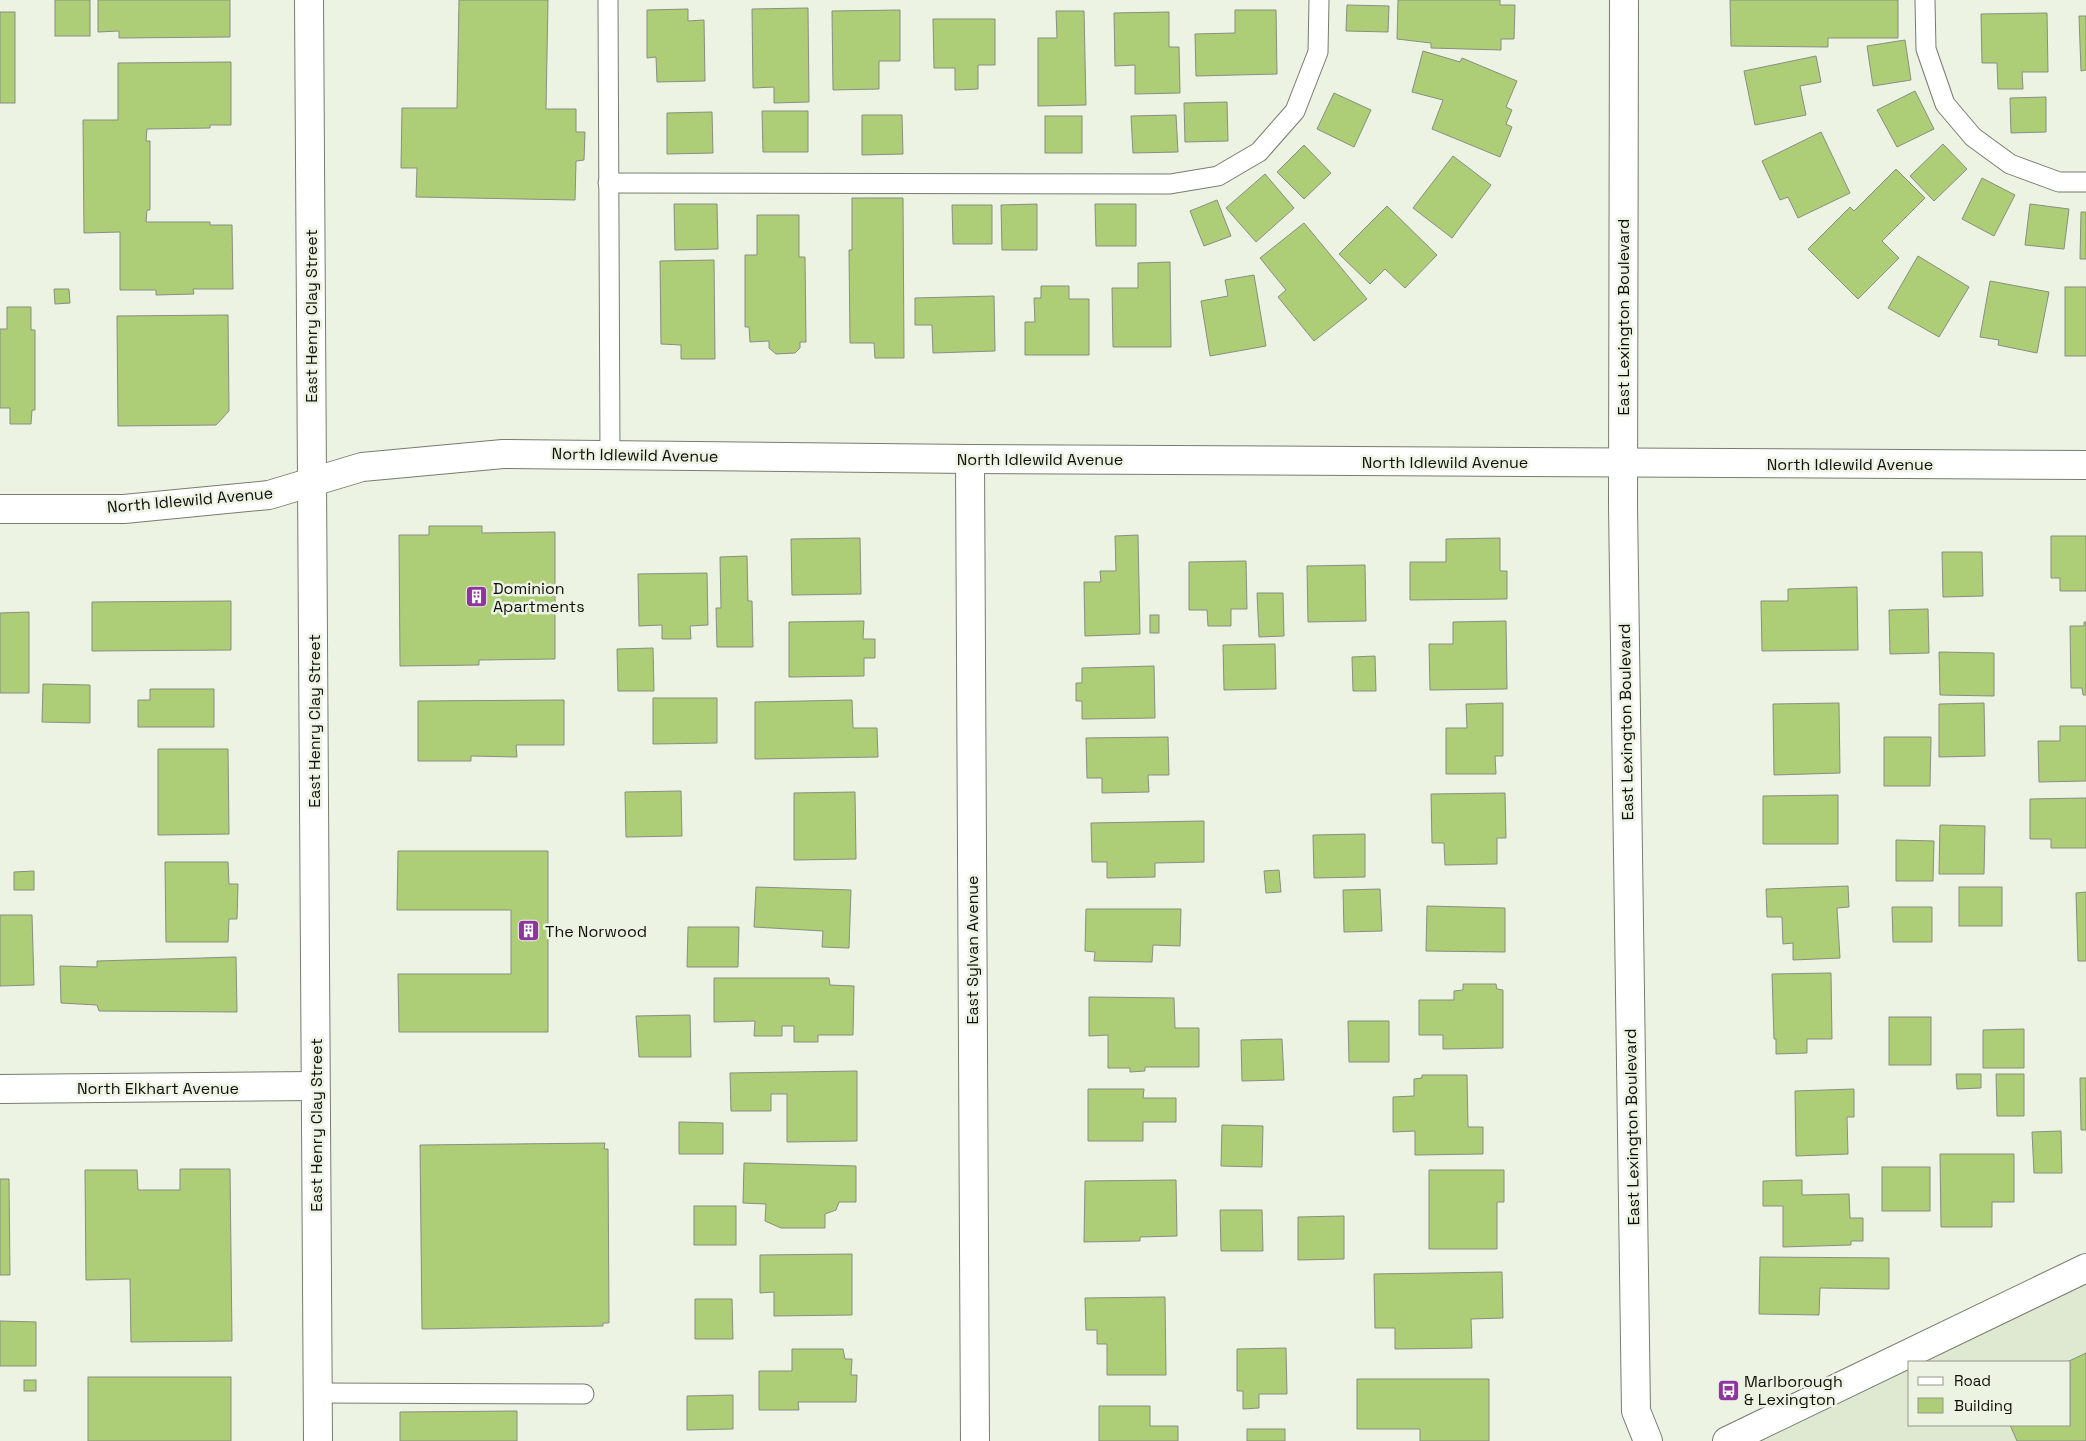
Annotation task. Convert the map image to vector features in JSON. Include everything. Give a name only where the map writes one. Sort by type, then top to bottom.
[{"type":"street","name":"East Henry Clay Street","points":[[309,0],[318,1441]]},
{"type":"street","name":"East Lexington Boulevard","points":[[1624,0],[1623,462],[1636,1411],[1648,1441]]},
{"type":"street","name":"North Idlewild Avenue","points":[[0,509],[124,509],[269,495],[312,484],[362,467],[502,454],[970,459],[2086,465]]},
{"type":"street","name":"East Sylvan Avenue","points":[[970,459],[975,1441]]},
{"type":"street","name":"North Elkhart Avenue","points":[[0,1089],[315,1086]]},
{"type":"street","points":[[1727,1441],[2086,1268]]},
{"type":"lane","points":[[608,0],[610,454]]},
{"type":"lane","points":[[608,183],[1170,184],[1218,176],[1259,152],[1295,111],[1318,52],[1319,0]]},
{"type":"lane","points":[[1925,0],[1926,49],[1945,104],[1973,137],[2010,164],[2059,182],[2086,182]]},
{"type":"lane","points":[[317,1393],[584,1394]]},
{"type":"shaded area","points":[[2086,1268],[2086,1441],[1727,1441]]},
{"type":"building","points":[[55,0],[90,0],[90,36],[55,36]]},
{"type":"building","points":[[98,0],[230,0],[230,37],[119,38],[119,31],[98,32]]},
{"type":"building","points":[[459,0],[548,0],[546,109],[576,109],[576,132],[585,132],[584,160],[576,161],[575,200],[416,197],[417,168],[401,168],[402,108],[457,108]]},
{"type":"building","points":[[1398,0],[1500,0],[1500,5],[1515,5],[1514,39],[1501,39],[1501,50],[1431,48],[1431,43],[1397,39]]},
{"type":"building","points":[[1730,0],[1898,0],[1898,38],[1828,38],[1828,47],[1731,46]]},
{"type":"building","points":[[1347,5],[1389,6],[1388,32],[1346,31]]},
{"type":"building","points":[[808,8],[809,102],[774,103],[774,87],[753,88],[752,9]]},
{"type":"building","points":[[688,9],[688,21],[704,20],[705,81],[657,82],[656,57],[647,58],[647,10]]},
{"type":"building","points":[[900,10],[900,61],[879,61],[879,89],[833,90],[832,11]]},
{"type":"building","points":[[1235,10],[1276,10],[1277,74],[1196,76],[1195,34],[1235,33]]},
{"type":"building","points":[[1056,11],[1084,11],[1086,105],[1038,106],[1038,38],[1057,38]]},
{"type":"building","points":[[0,12],[15,12],[15,103],[0,103]]},
{"type":"building","points":[[1169,12],[1169,47],[1179,47],[1180,93],[1135,94],[1135,65],[1115,66],[1114,13]]},
{"type":"building","points":[[2047,13],[2048,72],[2022,72],[2023,89],[1998,89],[1997,63],[1982,63],[1981,14]]},
{"type":"building","points":[[2079,16],[2086,16],[2086,70],[2081,71]]},
{"type":"building","points":[[933,19],[995,19],[995,65],[978,65],[978,89],[955,90],[955,68],[934,68]]},
{"type":"building","points":[[1905,40],[1911,80],[1873,86],[1867,46]]},
{"type":"building","points":[[1423,51],[1460,62],[1462,58],[1517,81],[1506,107],[1512,110],[1506,124],[1512,127],[1500,157],[1432,129],[1443,100],[1412,92]]},
{"type":"building","points":[[1816,56],[1821,82],[1800,86],[1806,115],[1755,125],[1744,71]]},
{"type":"building","points":[[231,62],[231,125],[210,125],[210,128],[147,129],[146,141],[150,141],[150,210],[147,210],[146,222],[210,222],[210,225],[232,225],[233,289],[193,289],[194,294],[156,295],[156,290],[120,290],[120,232],[84,233],[83,120],[118,120],[118,63]]},
{"type":"building","points":[[1915,91],[1934,129],[1897,147],[1877,110]]},
{"type":"building","points":[[1334,93],[1371,110],[1354,147],[1317,129]]},
{"type":"building","points":[[2046,97],[2046,132],[2011,133],[2010,98]]},
{"type":"building","points":[[1227,102],[1228,141],[1185,142],[1184,103]]},
{"type":"building","points":[[762,111],[808,111],[808,152],[763,152]]},
{"type":"building","points":[[712,112],[713,153],[667,154],[667,113]]},
{"type":"building","points":[[862,115],[902,115],[903,154],[862,155]]},
{"type":"building","points":[[1176,115],[1178,152],[1133,153],[1131,116]]},
{"type":"building","points":[[1045,116],[1082,116],[1082,153],[1045,153]]},
{"type":"building","points":[[1821,132],[1850,193],[1798,218],[1788,197],[1780,200],[1762,161]]},
{"type":"building","points":[[1943,144],[1967,169],[1934,201],[1910,176]]},
{"type":"building","points":[[1304,145],[1331,173],[1304,199],[1277,172]]},
{"type":"building","points":[[1453,156],[1491,185],[1452,238],[1413,208]]},
{"type":"building","points":[[1896,169],[1925,198],[1882,241],[1899,258],[1858,299],[1808,249],[1850,207],[1854,211]]},
{"type":"building","points":[[1265,174],[1294,208],[1256,242],[1226,208]]},
{"type":"building","points":[[1982,178],[2015,195],[1994,236],[1962,219]]},
{"type":"building","points":[[852,198],[903,198],[904,358],[875,358],[874,343],[850,343],[849,250],[852,250]]},
{"type":"building","points":[[1217,200],[1231,236],[1204,246],[1190,211]]},
{"type":"building","points":[[674,204],[717,204],[718,249],[675,250]]},
{"type":"building","points":[[1037,204],[1037,250],[1002,250],[1001,205]]},
{"type":"building","points":[[1095,204],[1136,204],[1136,246],[1096,246]]},
{"type":"building","points":[[2030,204],[2069,209],[2064,249],[2025,245]]},
{"type":"building","points":[[952,205],[992,205],[992,244],[953,244]]},
{"type":"building","points":[[1387,206],[1437,255],[1405,288],[1385,269],[1370,284],[1339,254]]},
{"type":"building","points":[[2081,212],[2086,212],[2086,259],[2080,259]]},
{"type":"building","points":[[757,215],[799,215],[799,257],[805,257],[806,342],[800,342],[800,348],[795,353],[776,354],[769,348],[769,341],[750,342],[749,327],[745,327],[745,255],[757,255]]},
{"type":"building","points":[[1304,223],[1367,299],[1314,341],[1278,297],[1286,290],[1260,258]]},
{"type":"building","points":[[1918,256],[1969,287],[1939,337],[1888,308]]},
{"type":"building","points":[[714,260],[715,359],[681,359],[681,345],[661,344],[660,261]]},
{"type":"building","points":[[1170,262],[1171,347],[1113,347],[1112,288],[1138,288],[1138,263]]},
{"type":"building","points":[[1254,275],[1266,346],[1210,356],[1201,301],[1228,296],[1225,280]]},
{"type":"building","points":[[1990,281],[2049,292],[2037,353],[1998,345],[1999,340],[1980,337]]},
{"type":"building","points":[[1041,286],[1069,286],[1069,299],[1089,299],[1089,355],[1025,355],[1025,322],[1035,322],[1034,298],[1041,298]]},
{"type":"building","points":[[2065,287],[2086,287],[2086,356],[2065,356]]},
{"type":"building","points":[[54,289],[69,289],[70,303],[55,304]]},
{"type":"building","points":[[994,296],[995,351],[933,353],[932,325],[915,325],[915,298]]},
{"type":"building","points":[[7,307],[31,307],[31,330],[35,330],[35,410],[32,410],[31,424],[10,424],[10,408],[0,408],[0,329],[7,329]]},
{"type":"building","points":[[228,315],[229,411],[216,425],[118,426],[117,316]]},
{"type":"building","name":"Dominion Apartments","points":[[429,526],[482,526],[482,533],[555,532],[555,659],[479,660],[479,665],[400,666],[399,535],[429,535]]},
{"type":"building","points":[[1138,535],[1140,634],[1085,636],[1084,582],[1101,582],[1100,571],[1116,571],[1115,536]]},
{"type":"building","points":[[2051,536],[2086,536],[2086,591],[2060,591],[2060,578],[2051,578]]},
{"type":"building","points":[[860,538],[861,594],[792,595],[791,539]]},
{"type":"building","points":[[1500,538],[1500,571],[1507,571],[1507,599],[1410,600],[1410,562],[1446,562],[1446,539]]},
{"type":"building","points":[[1942,552],[1982,552],[1983,596],[1943,597]]},
{"type":"building","points":[[747,556],[748,601],[752,601],[753,647],[717,647],[716,608],[721,608],[720,557]]},
{"type":"building","points":[[1246,561],[1247,609],[1231,609],[1231,626],[1208,626],[1207,610],[1189,610],[1189,562]]},
{"type":"building","points":[[1365,565],[1366,621],[1308,622],[1307,566]]},
{"type":"building","points":[[707,573],[708,625],[690,626],[691,639],[662,639],[662,625],[639,626],[638,574]]},
{"type":"building","points":[[1857,587],[1858,650],[1762,651],[1761,601],[1788,601],[1788,589]]},
{"type":"building","points":[[1257,593],[1283,593],[1284,636],[1259,637]]},
{"type":"building","points":[[231,601],[231,650],[92,651],[92,602]]},
{"type":"building","points":[[1928,609],[1929,653],[1890,654],[1889,610]]},
{"type":"building","points":[[29,612],[29,693],[0,693],[0,613]]},
{"type":"building","points":[[1150,615],[1159,615],[1159,633],[1150,633]]},
{"type":"building","points":[[864,621],[863,639],[875,639],[875,658],[864,658],[864,676],[789,677],[789,622]]},
{"type":"building","points":[[1506,621],[1507,689],[1430,690],[1429,644],[1453,644],[1453,622]]},
{"type":"building","points":[[2084,622],[2086,622],[2086,695],[2083,695],[2082,688],[2071,688],[2070,626],[2084,626]]},
{"type":"building","points":[[1275,644],[1276,689],[1224,690],[1223,645]]},
{"type":"building","points":[[653,648],[654,691],[618,691],[617,649]]},
{"type":"building","points":[[1939,652],[1994,653],[1994,696],[1940,695]]},
{"type":"building","points":[[1375,656],[1376,691],[1353,691],[1352,657]]},
{"type":"building","points":[[1154,666],[1155,718],[1082,719],[1082,701],[1076,701],[1076,683],[1082,683],[1082,668]]},
{"type":"building","points":[[43,684],[90,685],[90,723],[42,722]]},
{"type":"building","points":[[150,689],[214,689],[214,727],[138,727],[138,700],[150,700]]},
{"type":"building","points":[[653,698],[717,698],[717,743],[653,744]]},
{"type":"building","points":[[564,700],[564,745],[516,745],[517,757],[471,756],[471,761],[418,761],[418,701]]},
{"type":"building","points":[[852,700],[853,728],[877,728],[878,757],[755,759],[755,702]]},
{"type":"building","points":[[1503,703],[1503,756],[1495,756],[1496,774],[1446,774],[1446,728],[1467,728],[1466,704]]},
{"type":"building","points":[[1839,703],[1840,773],[1774,775],[1773,704]]},
{"type":"building","points":[[1984,703],[1985,756],[1939,757],[1939,704]]},
{"type":"building","points":[[2060,726],[2086,726],[2086,781],[2039,782],[2038,741],[2060,741]]},
{"type":"building","points":[[1168,737],[1169,775],[1148,775],[1149,792],[1102,793],[1102,778],[1087,778],[1086,738]]},
{"type":"building","points":[[1884,737],[1931,737],[1930,786],[1884,786]]},
{"type":"building","points":[[158,749],[228,749],[229,834],[158,835]]},
{"type":"building","points":[[681,791],[682,836],[626,837],[625,792]]},
{"type":"building","points":[[855,792],[856,859],[794,860],[794,793]]},
{"type":"building","points":[[1505,793],[1506,838],[1497,838],[1497,864],[1445,865],[1444,843],[1432,843],[1431,794]]},
{"type":"building","points":[[1838,795],[1838,844],[1763,844],[1763,796]]},
{"type":"building","points":[[2086,798],[2086,848],[2051,848],[2051,839],[2030,839],[2030,799]]},
{"type":"building","points":[[1204,821],[1204,862],[1155,863],[1155,877],[1107,878],[1107,862],[1092,862],[1091,823]]},
{"type":"building","points":[[1940,825],[1985,826],[1984,874],[1939,874]]},
{"type":"building","points":[[1365,834],[1365,877],[1314,878],[1313,835]]},
{"type":"building","points":[[1896,840],[1934,841],[1933,881],[1896,881]]},
{"type":"building","name":"The Norwood","points":[[398,851],[548,851],[548,1032],[399,1032],[398,974],[511,974],[511,910],[397,910]]},
{"type":"building","points":[[165,862],[228,862],[229,884],[238,884],[237,919],[229,919],[228,942],[166,942]]},
{"type":"building","points":[[1279,870],[1281,892],[1266,893],[1264,871]]},
{"type":"building","points":[[34,871],[34,890],[14,890],[14,872]]},
{"type":"building","points":[[1848,886],[1849,907],[1837,908],[1840,958],[1793,960],[1793,943],[1783,944],[1782,917],[1767,917],[1766,889]]},
{"type":"building","points":[[756,887],[851,890],[849,948],[822,947],[823,931],[754,927]]},
{"type":"building","points":[[1959,887],[2002,887],[2002,926],[1959,926]]},
{"type":"building","points":[[1380,889],[1382,931],[1344,932],[1343,890]]},
{"type":"building","points":[[2086,892],[2086,961],[2078,961],[2076,893]]},
{"type":"building","points":[[1427,906],[1505,908],[1505,952],[1426,951]]},
{"type":"building","points":[[1892,907],[1932,907],[1932,942],[1893,942]]},
{"type":"building","points":[[1086,909],[1181,909],[1180,946],[1153,945],[1152,962],[1094,961],[1095,952],[1085,951]]},
{"type":"building","points":[[0,915],[32,915],[34,985],[0,986]]},
{"type":"building","points":[[688,927],[739,927],[738,967],[687,967]]},
{"type":"building","points":[[236,957],[237,1012],[99,1011],[97,1005],[61,1003],[60,966],[97,967],[97,961]]},
{"type":"building","points":[[1831,973],[1832,1039],[1807,1039],[1807,1053],[1776,1054],[1772,974]]},
{"type":"building","points":[[714,978],[829,978],[830,985],[854,986],[853,1035],[818,1035],[818,1042],[794,1042],[794,1026],[782,1026],[782,1036],[754,1036],[755,1021],[714,1022]]},
{"type":"building","points":[[1463,984],[1496,984],[1497,989],[1503,990],[1503,1048],[1443,1049],[1443,1035],[1419,1035],[1419,1000],[1454,1000],[1454,991],[1463,990]]},
{"type":"building","points":[[1089,997],[1174,998],[1175,1028],[1199,1028],[1199,1067],[1145,1067],[1145,1071],[1130,1072],[1130,1068],[1108,1068],[1108,1035],[1089,1036]]},
{"type":"building","points":[[690,1015],[691,1057],[639,1057],[636,1016]]},
{"type":"building","points":[[1889,1017],[1931,1017],[1931,1065],[1889,1065]]},
{"type":"building","points":[[1348,1021],[1389,1021],[1389,1062],[1349,1062]]},
{"type":"building","points":[[2024,1029],[2024,1068],[1983,1068],[1983,1030]]},
{"type":"building","points":[[1282,1039],[1284,1080],[1242,1081],[1241,1040]]},
{"type":"building","points":[[857,1071],[857,1141],[787,1142],[787,1094],[771,1094],[771,1111],[731,1111],[730,1073]]},
{"type":"building","points":[[1956,1074],[1981,1074],[1981,1088],[1957,1089]]},
{"type":"building","points":[[1996,1074],[2024,1074],[2024,1116],[1997,1116]]},
{"type":"building","points":[[1422,1075],[1467,1075],[1468,1127],[1483,1127],[1483,1154],[1415,1155],[1415,1131],[1393,1132],[1393,1097],[1414,1096],[1414,1079],[1422,1078]]},
{"type":"building","points":[[2080,1078],[2086,1078],[2086,1130],[2081,1130]]},
{"type":"building","points":[[1088,1089],[1144,1089],[1143,1098],[1176,1098],[1176,1122],[1143,1122],[1143,1141],[1088,1141]]},
{"type":"building","points":[[1854,1089],[1854,1117],[1847,1117],[1848,1154],[1796,1156],[1795,1091]]},
{"type":"building","points":[[679,1122],[723,1123],[723,1154],[679,1154]]},
{"type":"building","points":[[1222,1125],[1263,1126],[1262,1167],[1221,1166]]},
{"type":"building","points":[[2061,1131],[2062,1173],[2034,1173],[2032,1132]]},
{"type":"building","points":[[605,1143],[604,1149],[608,1149],[609,1323],[603,1323],[603,1326],[422,1329],[420,1145]]},
{"type":"building","points":[[1940,1154],[2014,1154],[2014,1202],[1992,1202],[1992,1227],[1941,1227]]},
{"type":"building","points":[[744,1163],[856,1166],[856,1202],[839,1202],[836,1210],[825,1214],[825,1228],[781,1228],[765,1221],[766,1204],[743,1203]]},
{"type":"building","points":[[1882,1167],[1930,1167],[1930,1211],[1882,1211]]},
{"type":"building","points":[[180,1169],[230,1169],[232,1341],[131,1342],[130,1279],[86,1280],[85,1170],[137,1170],[138,1190],[180,1190]]},
{"type":"building","points":[[1429,1170],[1504,1170],[1504,1202],[1497,1202],[1497,1249],[1429,1249]]},
{"type":"building","points":[[0,1179],[9,1179],[10,1275],[0,1275]]},
{"type":"building","points":[[1176,1180],[1177,1236],[1140,1237],[1140,1241],[1084,1242],[1085,1181]]},
{"type":"building","points":[[1802,1180],[1802,1195],[1849,1194],[1850,1218],[1863,1218],[1863,1241],[1851,1241],[1851,1245],[1783,1247],[1783,1206],[1763,1206],[1763,1181]]},
{"type":"building","points":[[694,1206],[736,1206],[736,1245],[694,1245]]},
{"type":"building","points":[[1220,1210],[1262,1210],[1263,1251],[1221,1251]]},
{"type":"building","points":[[1344,1216],[1344,1259],[1298,1260],[1298,1217]]},
{"type":"building","points":[[852,1254],[852,1315],[774,1316],[774,1292],[760,1293],[760,1255]]},
{"type":"building","points":[[1760,1257],[1889,1258],[1889,1289],[1820,1288],[1819,1315],[1759,1314]]},
{"type":"building","points":[[1502,1272],[1503,1318],[1471,1319],[1472,1348],[1395,1349],[1395,1328],[1375,1328],[1374,1274]]},
{"type":"building","points":[[1165,1297],[1166,1375],[1107,1375],[1107,1344],[1097,1344],[1097,1330],[1086,1330],[1085,1298]]},
{"type":"building","points":[[695,1299],[732,1299],[733,1339],[695,1339]]},
{"type":"building","points":[[0,1321],[36,1322],[36,1366],[0,1366]]},
{"type":"building","points":[[1286,1348],[1287,1394],[1259,1394],[1259,1408],[1243,1409],[1243,1391],[1237,1391],[1237,1349]]},
{"type":"building","points":[[792,1349],[843,1349],[845,1359],[852,1359],[851,1375],[857,1375],[856,1402],[798,1402],[799,1410],[759,1410],[759,1371],[792,1371]]},
{"type":"building","points":[[2086,1353],[2086,1441],[2017,1441],[2010,1426],[2071,1426],[2071,1361],[2069,1361]]},
{"type":"building","points":[[88,1377],[231,1377],[231,1441],[88,1441]]},
{"type":"building","points":[[1357,1379],[1489,1379],[1489,1441],[1420,1441],[1420,1429],[1357,1429]]},
{"type":"building","points":[[24,1380],[36,1380],[36,1391],[24,1391]]},
{"type":"building","points":[[733,1395],[733,1429],[687,1430],[687,1396]]},
{"type":"building","points":[[1099,1406],[1150,1406],[1150,1426],[1178,1426],[1178,1441],[1099,1441]]},
{"type":"building","points":[[517,1411],[517,1441],[400,1441],[400,1412]]},
{"type":"building","points":[[1247,1429],[1285,1429],[1285,1441],[1247,1441]]},
{"type":"place","name":"Dominion Apartments","points":[[477,597]]},
{"type":"place","name":"The Norwood","points":[[529,931]]},
{"type":"place","name":"Marlborough & Lexington","points":[[1728,1390]]}]
